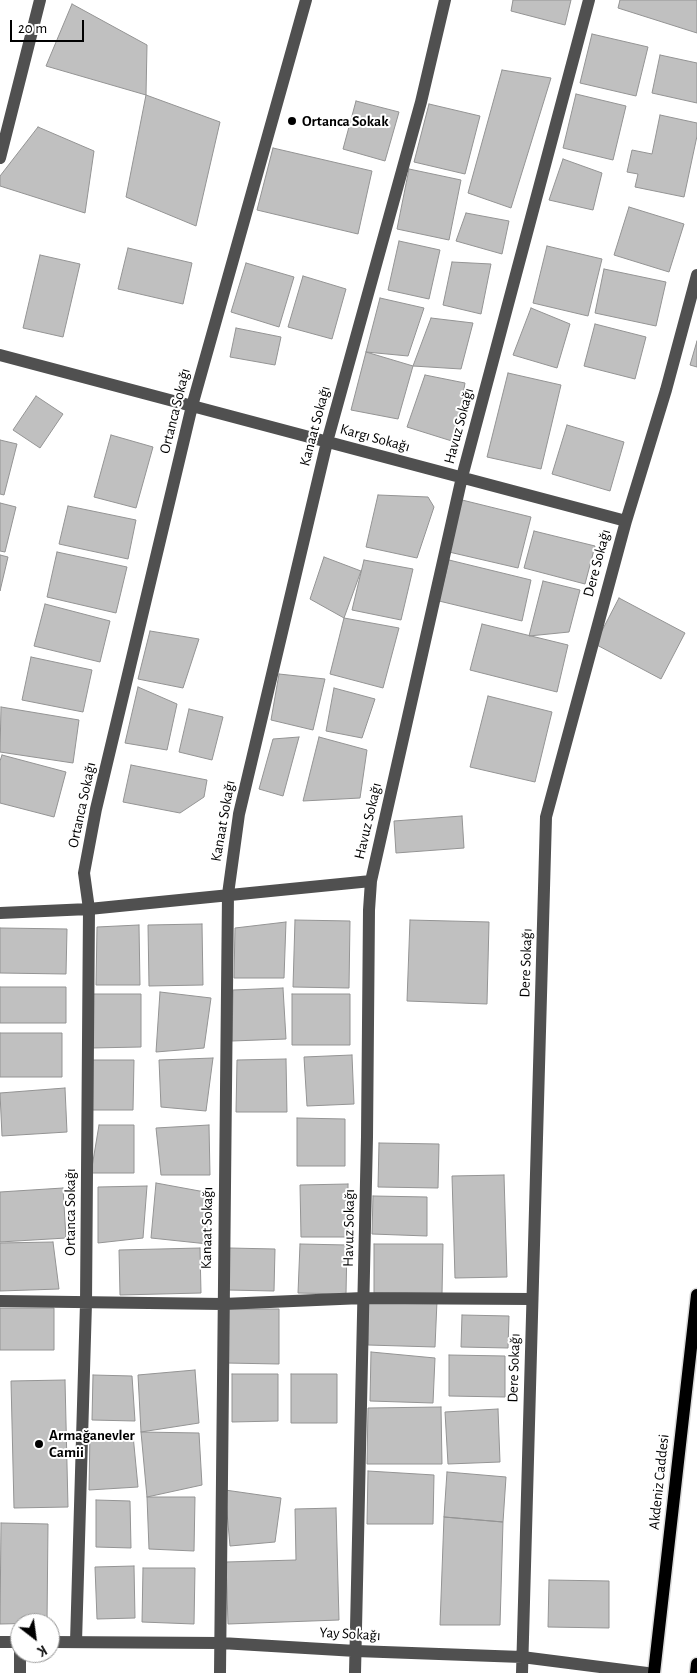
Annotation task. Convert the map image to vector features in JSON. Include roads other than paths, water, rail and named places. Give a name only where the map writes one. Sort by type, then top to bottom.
[{"type":"main road","name":"Akdeniz Caddesi","points":[[654,1673],[697,1295]]},
{"type":"main road","points":[[696,1673],[697,1664]]},
{"type":"street","points":[[0,158],[40,0]]},
{"type":"street","name":"Ortanca Sokağı","points":[[76,1642],[86,1303],[89,909],[84,873],[96,809],[192,406],[306,0]]},
{"type":"street","name":"Kanaat Sokağı","points":[[220,1673],[222,1304],[228,894],[239,814],[327,442],[421,102],[445,0]]},
{"type":"street","name":"Havuz Sokağı","points":[[355,1673],[371,880],[462,477],[589,0]]},
{"type":"street","name":"Dere Sokağı","points":[[522,1673],[546,817],[626,521],[666,390],[697,275]]},
{"type":"street","name":"Kargı Sokağı","points":[[0,355],[626,521]]},
{"type":"street","points":[[0,913],[89,909],[371,880]]},
{"type":"street","points":[[0,1301],[222,1304],[363,1298],[532,1299]]},
{"type":"street","name":"Yay Sokağı","points":[[60,1642],[221,1643],[356,1651],[522,1657],[647,1673]]},
{"type":"place","name":"Ortanca Sokak","points":[[292,121]]},
{"type":"place","name":"Armağanevler Camii","points":[[39,1444]]}]
